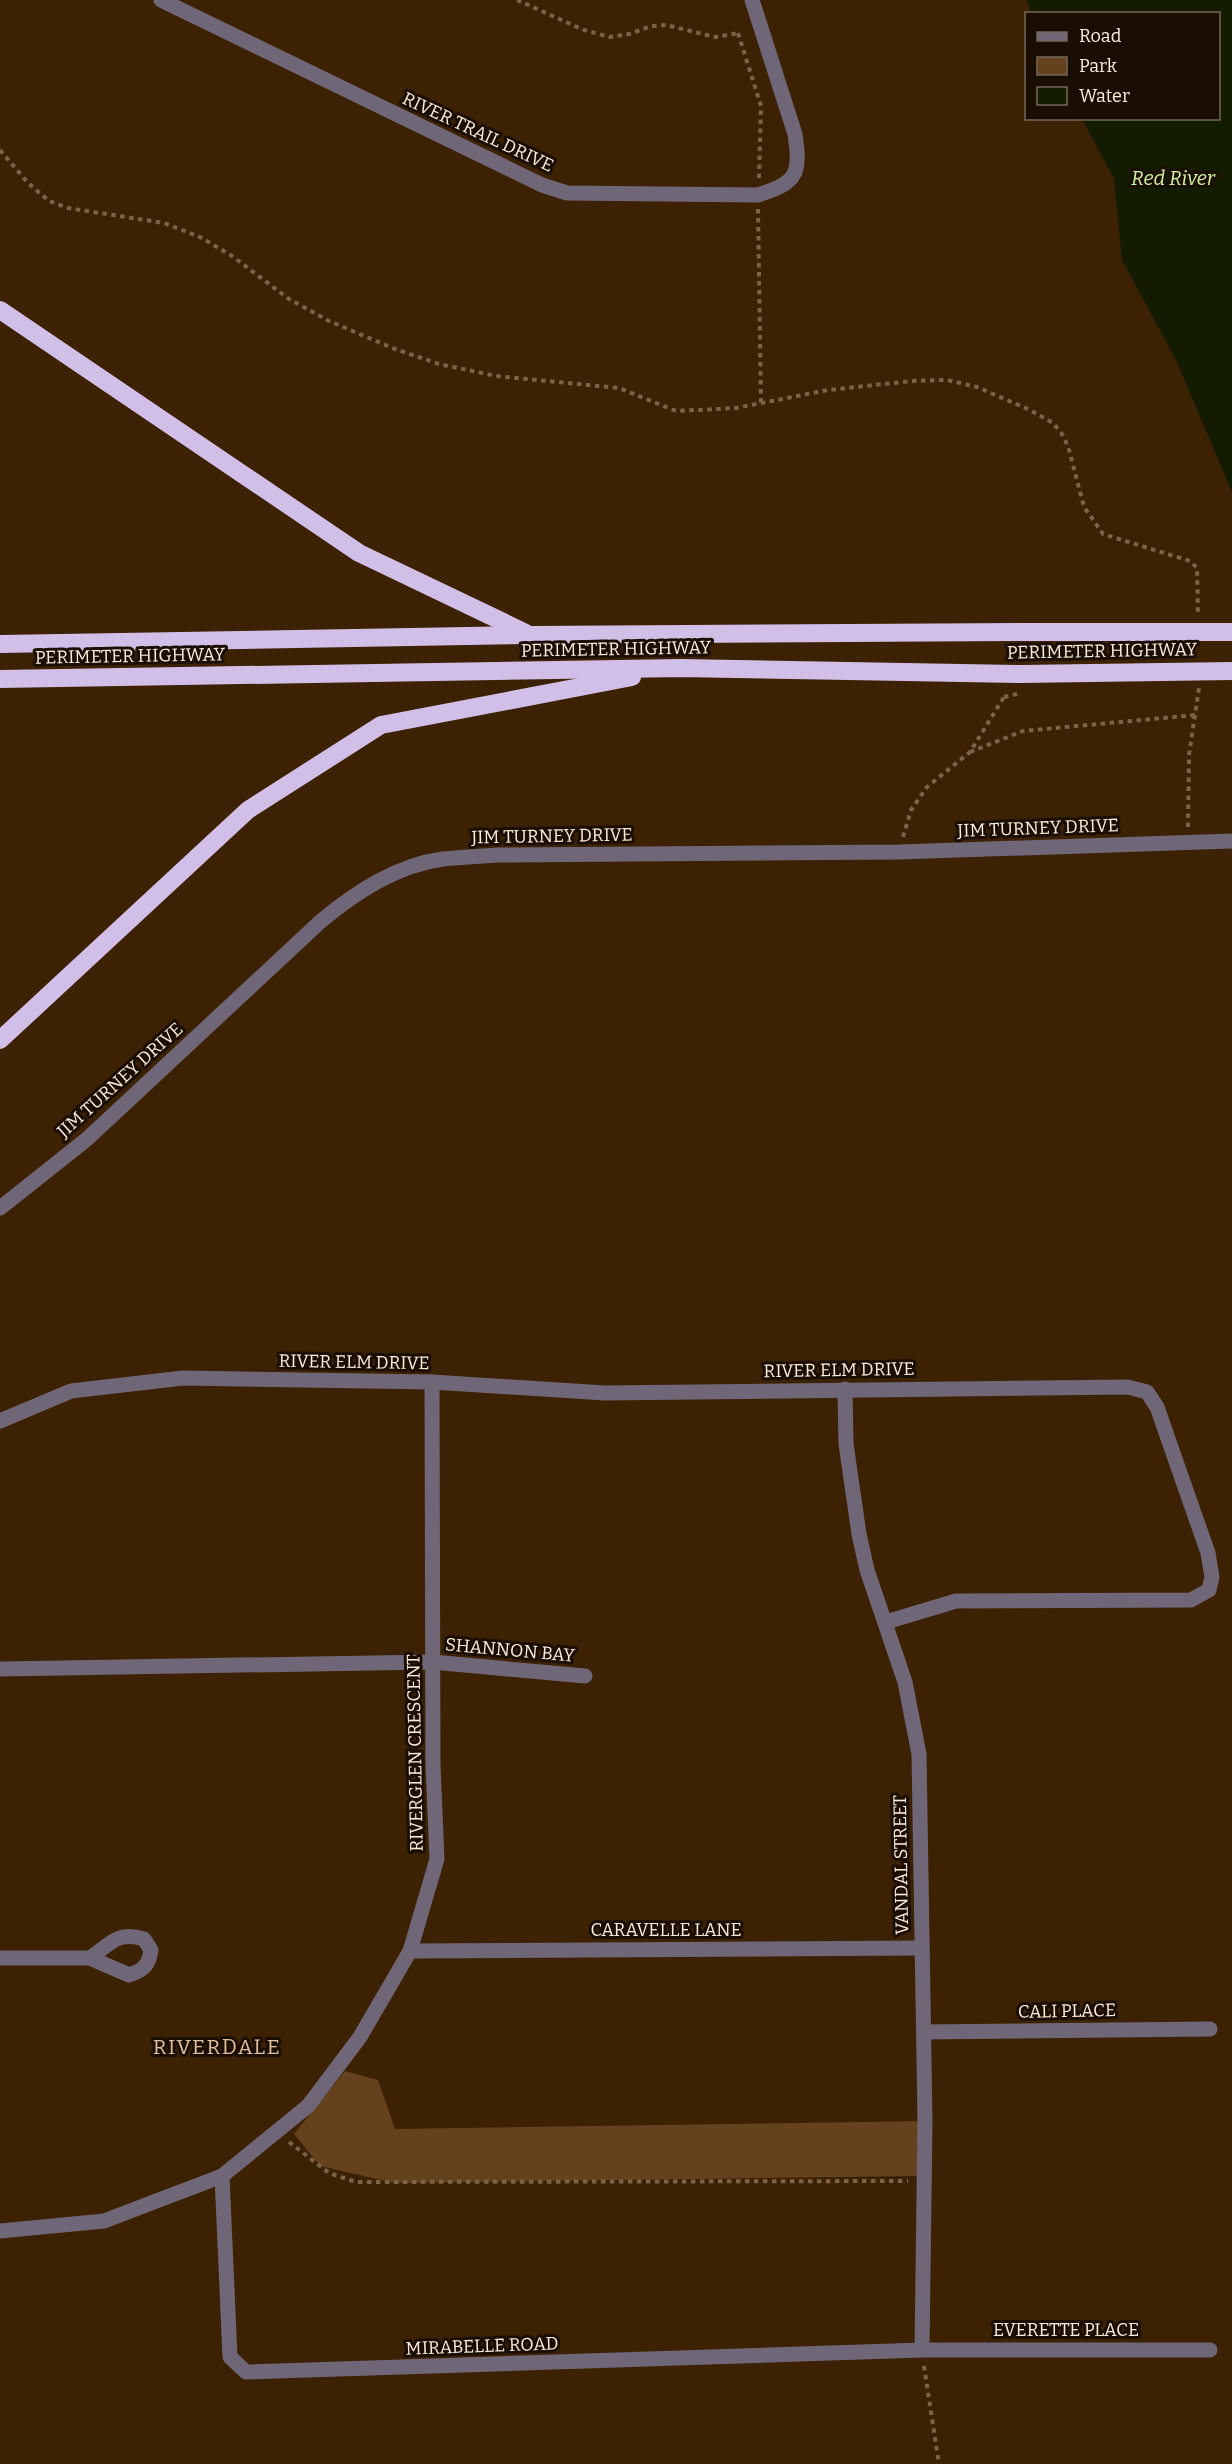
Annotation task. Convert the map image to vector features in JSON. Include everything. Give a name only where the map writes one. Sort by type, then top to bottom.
[{"type":"highway","points":[[0,310],[359,553],[530,635]]},
{"type":"highway","name":"PERIMETER HIGHWAY","points":[[0,644],[530,635],[1232,632]]},
{"type":"highway","points":[[0,1040],[248,810],[381,725],[681,668]]},
{"type":"highway","name":"PERIMETER HIGHWAY","points":[[0,679],[681,668],[1021,674],[1232,671]]},
{"type":"street","name":"RIVER TRAIL DRIVE","points":[[161,0],[542,185],[567,193],[758,195],[788,184],[796,174],[798,155],[795,134],[752,0]]},
{"type":"street","name":"JIM TURNEY DRIVE","points":[[0,1208],[87,1138],[321,921],[352,896],[387,876],[441,859],[498,855],[899,852],[1232,842]]},
{"type":"street","name":"RIVER ELM DRIVE","points":[[0,1421],[72,1391],[183,1378],[432,1382],[605,1393],[1128,1386],[1147,1392],[1157,1407],[1208,1553],[1212,1577],[1209,1590],[1191,1600],[956,1601],[886,1622]]},
{"type":"street","name":"RIVERGLEN CRESCENT","points":[[0,2231],[104,2221],[222,2176],[308,2106],[360,2037],[410,1951],[438,1859],[432,1662],[432,1382]]},
{"type":"street","name":"VANDAL STREET","points":[[845,1389],[846,1444],[859,1534],[867,1570],[905,1682],[919,1754],[924,2032],[922,2350]]},
{"type":"street","points":[[0,1669],[432,1662]]},
{"type":"street","name":"SHANNON BAY","points":[[432,1662],[585,1676]]},
{"type":"street","name":"CARAVELLE LANE","points":[[410,1951],[922,1948]]},
{"type":"street","points":[[0,1958],[90,1958]]},
{"type":"street","name":"CALI PLACE","points":[[924,2032],[1210,2029]]},
{"type":"street","name":"MIRABELLE ROAD","points":[[222,2176],[230,2357],[246,2372],[922,2350]]},
{"type":"street","name":"EVERETTE PLACE","points":[[922,2350],[1210,2350]]},
{"type":"path","points":[[517,0],[584,30],[610,37],[652,26],[680,27],[708,36],[738,33],[760,26]]},
{"type":"path","points":[[738,33],[761,106],[758,195],[761,403]]},
{"type":"path","points":[[0,150],[28,183],[50,201],[68,208],[164,223],[200,237],[232,256],[289,299],[395,349],[428,360],[496,376],[619,388],[676,411],[736,408],[828,390],[912,381],[947,380],[977,387],[1030,410],[1053,423],[1068,446],[1084,507],[1103,534],[1190,561],[1197,568],[1198,625]]},
{"type":"path","points":[[1187,843],[1189,755],[1199,681]]},
{"type":"path","points":[[970,752],[1004,697]]},
{"type":"path","points":[[899,852],[911,810],[927,787],[970,752],[1023,731],[1196,715]]},
{"type":"path","points":[[279,2130],[291,2144],[329,2174],[356,2182],[924,2181]]},
{"type":"path","points":[[922,2350],[939,2464]]},
{"type":"green space","points":[[345,2071],[378,2080],[395,2129],[925,2121],[918,2176],[394,2183],[320,2166],[294,2134]]},
{"type":"water","name":"Red River","points":[[1027,0],[1232,0],[1232,492],[1176,360],[1122,260],[1114,179],[1083,120],[1220,120],[1220,12],[1031,12]]},
{"type":"district","name":"RIVERDALE","points":[[217,2047]]}]
